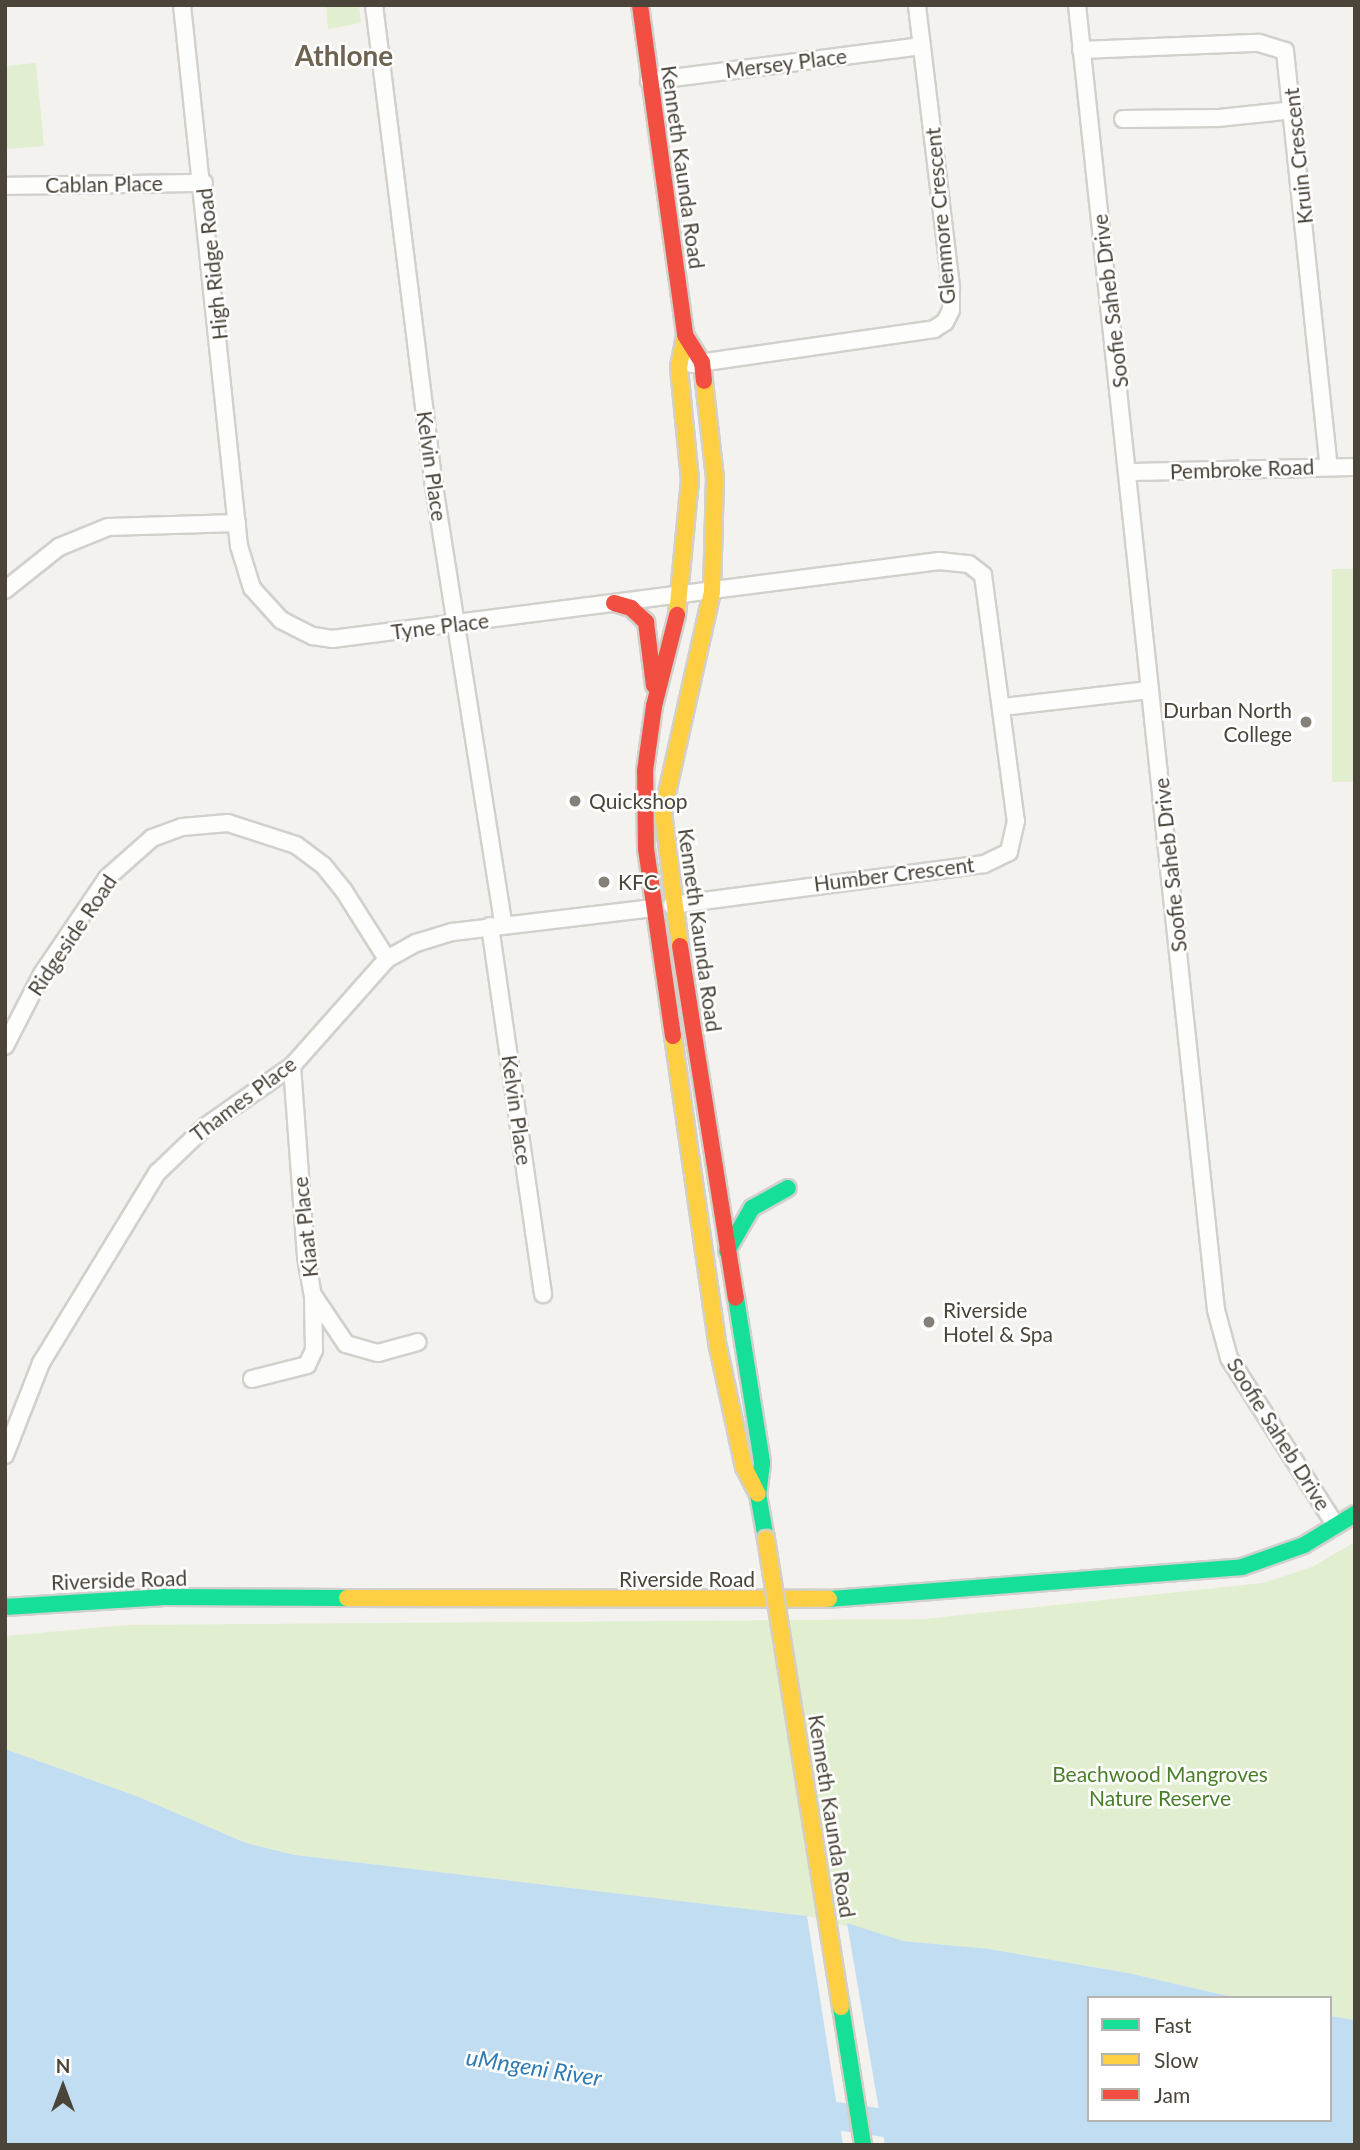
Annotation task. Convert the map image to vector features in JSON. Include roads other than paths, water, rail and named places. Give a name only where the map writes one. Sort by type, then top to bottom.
[{"type":"main road","name":"Kenneth Kaunda Road","points":[[640,5],[685,335],[679,366],[690,480],[682,595],[654,706],[644,811],[654,908],[718,1347],[744,1467],[758,1494],[863,2145]]},
{"type":"main road","name":"Kenneth Kaunda Road","points":[[685,335],[702,362],[715,478],[712,592],[663,811],[672,905],[762,1463],[758,1494]]},
{"type":"main road","points":[[684,412],[706,410]]},
{"type":"main road","points":[[690,480],[715,478]]},
{"type":"main road","points":[[614,603],[637,612],[649,629],[654,706]]},
{"type":"main road","points":[[727,1251],[752,1208],[788,1188]]},
{"type":"main road","name":"Riverside Road","points":[[5,1607],[162,1597],[829,1599],[1242,1567],[1304,1545],[1355,1514]]},
{"type":"street","name":"High Ridge Road","points":[[183,5],[204,183],[237,523]]},
{"type":"street","name":"Kelvin Place","points":[[374,5],[497,925],[543,1294]]},
{"type":"street","name":"Glenmore Crescent","points":[[679,366],[934,330],[945,322],[951,310],[951,287],[917,5]]},
{"type":"street","name":"Soofie Saheb Drive","points":[[1077,5],[1130,472],[1150,690],[1216,1310],[1229,1359],[1336,1526]]},
{"type":"street","name":"Kruin Crescent","points":[[1081,50],[1259,43],[1279,46],[1289,60],[1329,467]]},
{"type":"street","name":"Mersey Place","points":[[649,81],[922,46]]},
{"type":"street","points":[[1123,119],[1219,118],[1294,110]]},
{"type":"street","name":"Cablan Place","points":[[5,186],[204,183]]},
{"type":"street","name":"Pembroke Road","points":[[1130,472],[1355,467]]},
{"type":"street","name":"Tyne Place","points":[[237,523],[251,588],[281,620],[298,630],[332,639],[712,592]]},
{"type":"street","points":[[5,590],[59,547],[108,527],[237,523]]},
{"type":"street","name":"Humber Crescent","points":[[672,905],[999,860],[1013,843],[1016,821],[984,575],[969,564],[939,561],[712,592]]},
{"type":"street","points":[[1003,707],[1150,690]]},
{"type":"street","name":"Ridgeside Road","points":[[5,1046],[42,974],[107,878],[152,838],[182,827],[228,823],[296,845],[323,864],[344,891],[387,958]]},
{"type":"street","name":"Thames Place","points":[[5,1455],[41,1363],[157,1173],[206,1126],[292,1066],[387,958],[436,936],[497,925],[654,908]]},
{"type":"street","name":"Kiaat Place","points":[[292,1066],[306,1256],[313,1295],[346,1344],[378,1353],[418,1342]]},
{"type":"street","points":[[251,1379],[307,1365],[314,1350],[313,1295]]},
{"type":"water","points":[[5,1749],[139,1797],[246,1843],[295,1855],[807,1916],[843,2145],[5,2145]]},
{"type":"water","points":[[847,1923],[903,1941],[989,1949],[1128,1973],[1228,1996],[1087,1996],[1087,2122],[1332,2122],[1332,2016],[1355,2020],[1355,2145],[885,2145]]},
{"type":"waterway","name":"uMngeni River","points":[[802,2111],[918,2128]]},
{"type":"place","name":"Durban North College","points":[[1306,722]]},
{"type":"place","name":"Quickshop","points":[[575,801]]},
{"type":"place","name":"KFC","points":[[604,882]]},
{"type":"place","name":"Riverside Hotel & Spa","points":[[929,1322]]},
{"type":"district","name":"Athlone","points":[[344,55]]},
{"type":"park label","name":"Beachwood Mangroves Nature Reserve","points":[[1160,1786]]}]
